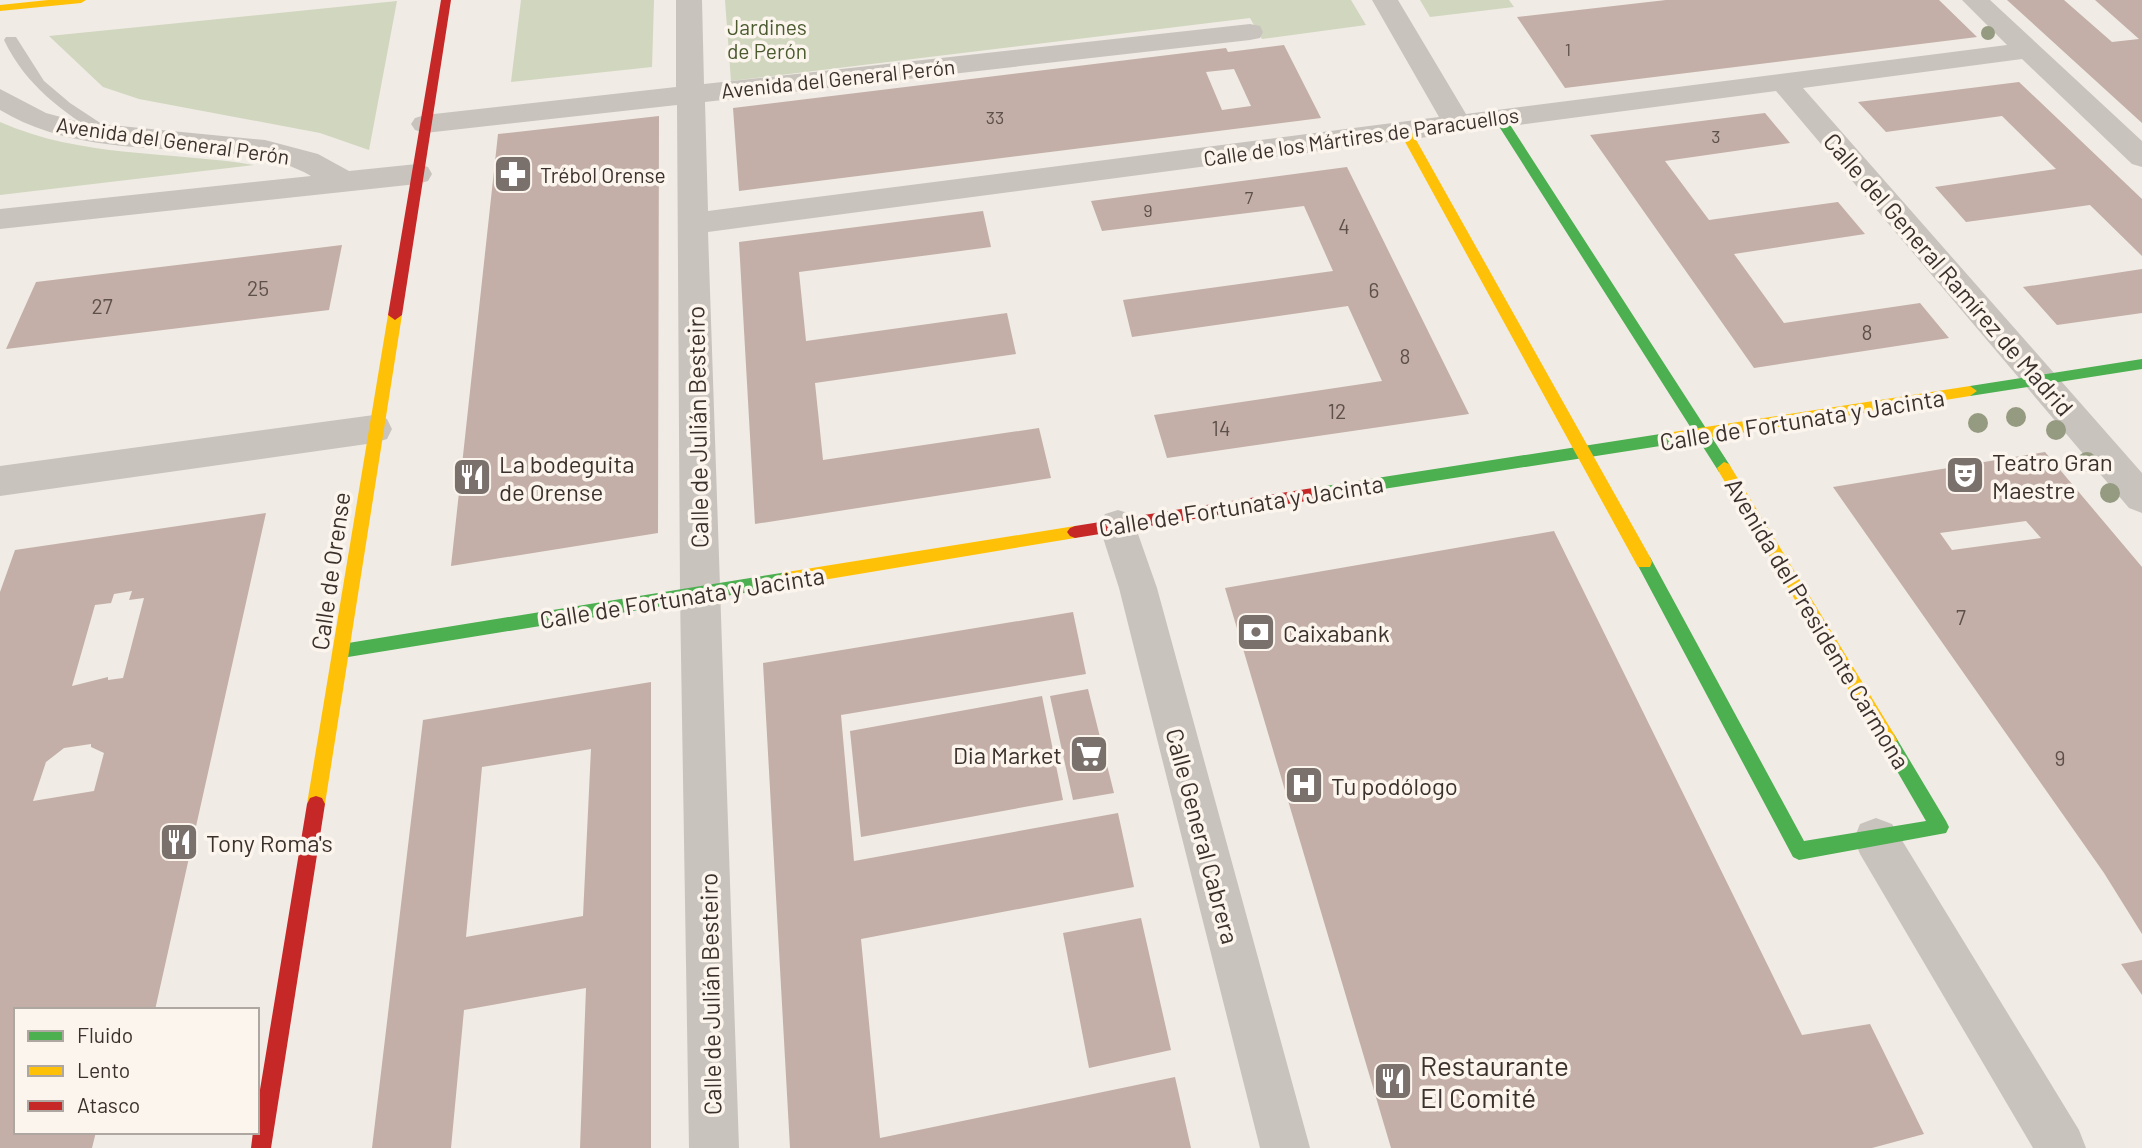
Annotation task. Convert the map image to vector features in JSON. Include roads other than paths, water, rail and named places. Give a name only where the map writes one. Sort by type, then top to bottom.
[{"type":"street","points":[[0,8],[81,0]]},
{"type":"street","name":"Calle de Orense","points":[[261,1148],[342,651],[374,429],[446,0]]},
{"type":"street","name":"Calle de Julián Besteiro","points":[[689,0],[699,594],[714,1148]]},
{"type":"street","points":[[1385,0],[1457,123]]},
{"type":"street","points":[[1975,0],[2142,157]]},
{"type":"street","name":"Avenida del General Perón","points":[[425,124],[1250,32]]},
{"type":"street","name":"Calle de los Mártires de Paracuellos","points":[[694,223],[2028,50]]},
{"type":"street","name":"Calle del General Ramírez de Madrid","points":[[1783,81],[2142,498]]},
{"type":"street","name":"Avenida del General Perón","points":[[0,98],[25,113],[51,123],[109,135],[253,148],[298,158],[333,173],[345,182]]},
{"type":"street","name":"Avenida del Presidente Carmona","points":[[1404,130],[1584,452],[1799,851],[1940,827],[1704,435],[1499,117]]},
{"type":"street","name":"Avenida del General Perón","points":[[0,219],[417,174]]},
{"type":"street","name":"Calle de Fortunata y Jacinta","points":[[342,651],[1118,524],[1704,435],[2142,364]]},
{"type":"street","points":[[0,481],[374,429]]},
{"type":"street","name":"Calle General Cabrera","points":[[1118,524],[1285,1148]]},
{"type":"street","points":[[1876,839],[2061,1148]]},
{"type":"lane","points":[[11,40],[18,58],[37,85],[109,135]]},
{"type":"place","name":"Trébol Orense","points":[[513,174]]},
{"type":"place","name":"Teatro Gran Maestre","points":[[1965,475]]},
{"type":"place","name":"La bodeguita de Orense","points":[[472,477]]},
{"type":"place","name":"Caixabank","points":[[1256,632]]},
{"type":"place","name":"Dia Market","points":[[1089,754]]},
{"type":"place","name":"Tu podólogo","points":[[1304,785]]},
{"type":"place","name":"Tony Roma's","points":[[179,842]]},
{"type":"place","name":"Restaurante El Comité","points":[[1393,1081]]},
{"type":"park label","name":"Jardines de Perón","points":[[767,38]]}]
